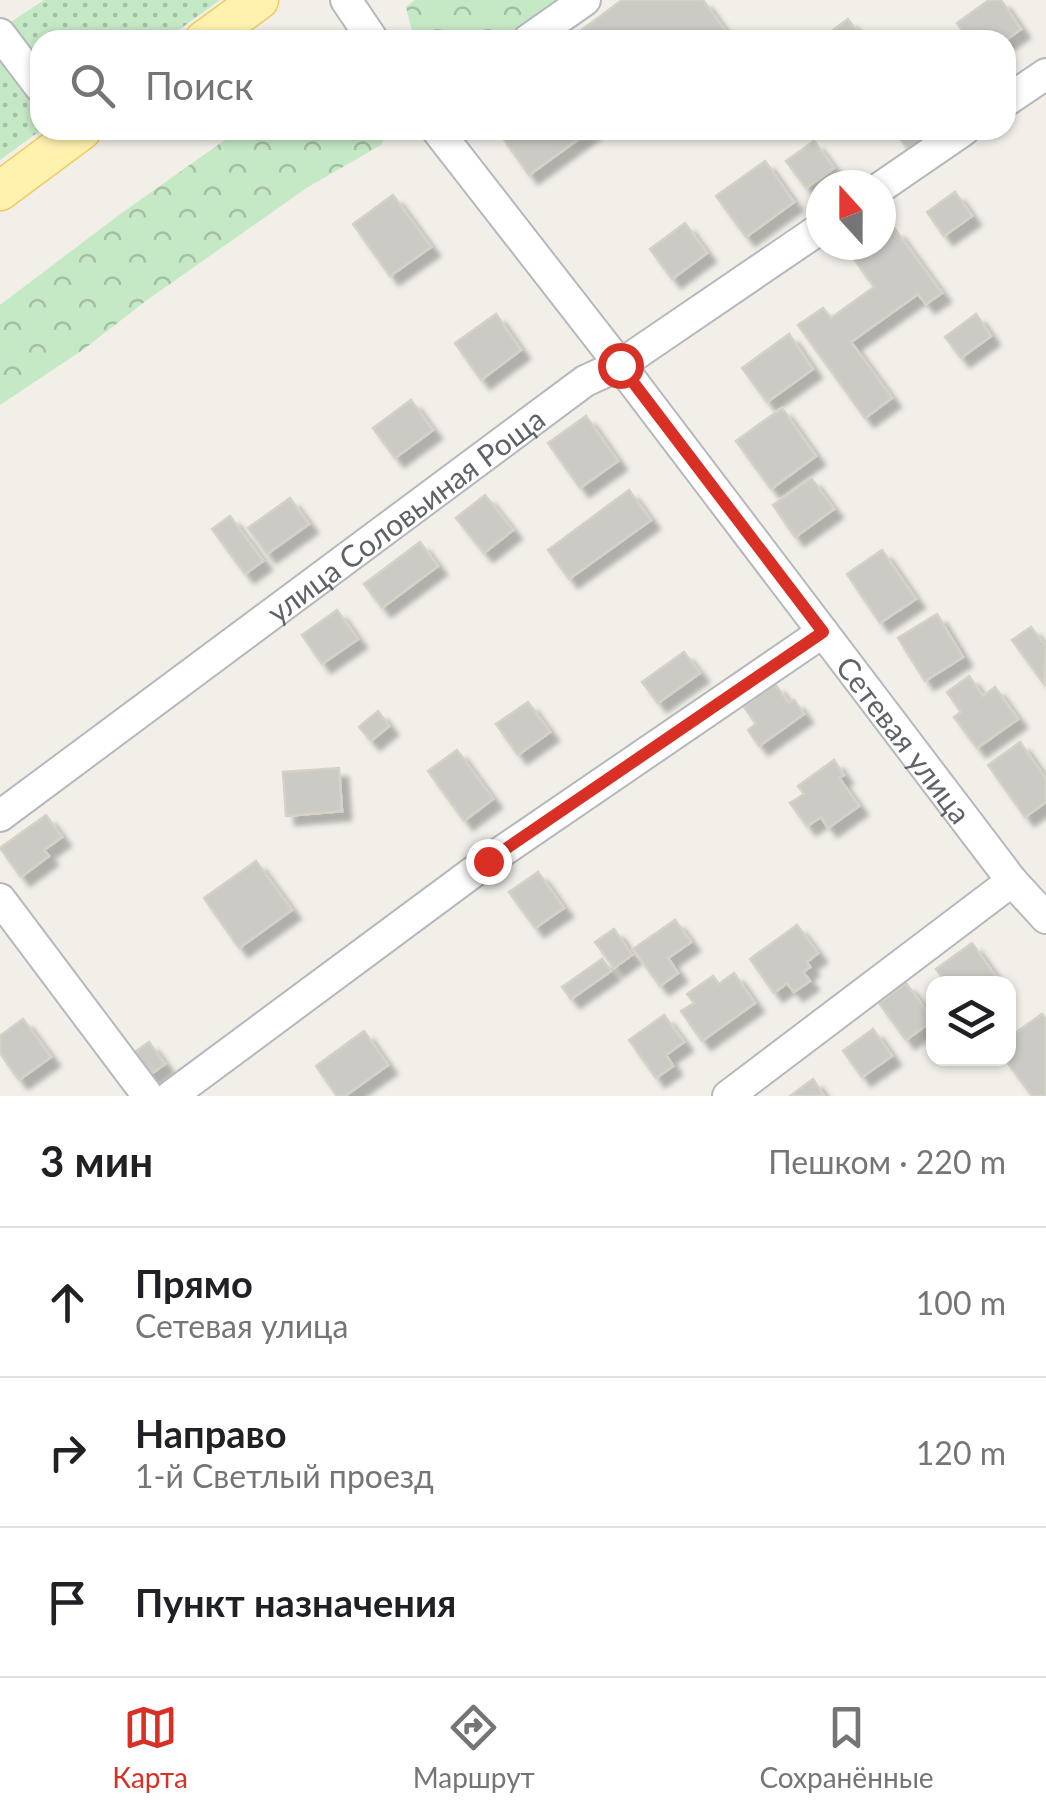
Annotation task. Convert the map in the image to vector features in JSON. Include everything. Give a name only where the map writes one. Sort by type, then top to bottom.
[{"type":"main road","points":[[218,30],[259,0]]},
{"type":"main road","points":[[0,191],[67,140]]},
{"type":"street","points":[[346,0],[367,30]]},
{"type":"street","points":[[542,30],[585,0]]},
{"type":"street","points":[[0,34],[30,74]]},
{"type":"street","points":[[1016,94],[1046,74]]},
{"type":"street","name":"Сетевая улица","points":[[445,140],[1012,881],[1046,918]]},
{"type":"street","points":[[896,176],[949,140]]},
{"type":"street","name":"улица Соловьиная Роща","points":[[0,816],[585,382],[620,365],[806,238]]},
{"type":"street","points":[[171,1096],[488,861],[823,632]]},
{"type":"street","points":[[728,1096],[1012,881]]},
{"type":"street","points":[[0,899],[148,1096]]},
{"type":"green space","points":[[44,0],[220,0],[179,30],[30,30],[30,138],[0,160],[0,29]]},
{"type":"green space","points":[[415,0],[573,0],[533,30],[412,30],[406,7]]},
{"type":"green space","points":[[225,140],[383,140],[381,145],[308,187],[0,405],[0,305]]},
{"type":"building","points":[[622,0],[703,0],[725,30],[582,30]]},
{"type":"building","points":[[989,0],[1001,0],[1021,29],[1016,33],[962,30],[957,23]]},
{"type":"building","points":[[848,19],[856,30],[833,30]]},
{"type":"building","points":[[504,140],[577,140],[529,175]]},
{"type":"building","points":[[901,140],[925,140],[909,151]]},
{"type":"building","points":[[814,141],[834,168],[806,170],[806,188],[786,161]]},
{"type":"building","points":[[765,161],[794,202],[746,237],[716,196]]},
{"type":"building","points":[[955,192],[972,216],[944,236],[927,212]]},
{"type":"building","points":[[393,195],[431,247],[390,276],[353,224]]},
{"type":"building","points":[[685,223],[707,253],[672,279],[650,249]]},
{"type":"building","points":[[896,230],[942,293],[926,304],[918,294],[851,342],[892,398],[865,418],[798,325],[823,308],[831,318],[874,287],[855,260],[896,260]]},
{"type":"building","points":[[496,314],[521,350],[481,380],[455,343]]},
{"type":"building","points":[[976,314],[991,336],[961,358],[945,337]]},
{"type":"building","points":[[789,334],[813,369],[767,402],[742,368]]},
{"type":"building","points":[[411,400],[433,430],[395,458],[373,428]]},
{"type":"building","points":[[782,408],[816,456],[771,489],[736,441]]},
{"type":"building","points":[[586,416],[618,461],[580,488],[548,443]]},
{"type":"building","points":[[811,478],[834,509],[795,537],[773,505]]},
{"type":"building","points":[[629,490],[651,520],[569,579],[548,550]]},
{"type":"building","points":[[485,495],[513,530],[484,553],[456,518]]},
{"type":"building","points":[[290,498],[309,524],[267,554],[248,528]]},
{"type":"building","points":[[230,516],[263,561],[245,574],[212,529]]},
{"type":"building","points":[[420,542],[438,566],[382,608],[364,584]]},
{"type":"building","points":[[882,550],[916,599],[880,623],[847,574]]},
{"type":"building","points":[[337,610],[358,639],[322,664],[302,635]]},
{"type":"building","points":[[937,614],[963,657],[925,681],[898,638]]},
{"type":"building","points":[[1031,627],[1046,647],[1044,684],[1012,640]]},
{"type":"building","points":[[684,652],[700,673],[658,703],[642,682]]},
{"type":"building","points":[[969,676],[983,696],[995,687],[1018,719],[977,748],[954,717],[961,712],[947,692]]},
{"type":"building","points":[[775,684],[789,703],[794,700],[804,714],[759,746],[748,730],[756,724],[744,707]]},
{"type":"building","points":[[528,702],[550,732],[518,755],[496,724]]},
{"type":"building","points":[[378,711],[389,726],[371,741],[359,727]]},
{"type":"building","points":[[1020,742],[1046,779],[1046,802],[1025,817],[988,765]]},
{"type":"building","points":[[457,750],[493,799],[464,821],[428,771]]},
{"type":"building","points":[[834,760],[844,775],[839,778],[859,806],[828,828],[821,817],[807,826],[790,803],[804,794],[798,786]]},
{"type":"building","points":[[339,768],[342,811],[286,816],[283,772]]},
{"type":"building","points":[[46,815],[62,837],[44,850],[49,856],[21,877],[0,848]]},
{"type":"building","points":[[256,861],[292,910],[239,948],[204,898]]},
{"type":"building","points":[[538,872],[564,908],[535,928],[509,892]]},
{"type":"building","points":[[675,920],[691,942],[668,958],[678,973],[660,986],[633,949]]},
{"type":"building","points":[[797,925],[818,953],[807,962],[810,967],[803,972],[810,981],[794,992],[787,983],[774,993],[750,959]]},
{"type":"building","points":[[614,929],[632,955],[614,968],[595,942]]},
{"type":"building","points":[[972,943],[996,976],[941,976],[936,969]]},
{"type":"building","points":[[602,959],[611,971],[571,999],[562,987]]},
{"type":"building","points":[[734,973],[755,1003],[702,1041],[681,1011],[694,1003],[687,994],[713,976],[719,984]]},
{"type":"building","points":[[906,983],[926,1010],[926,1025],[906,1040],[879,1003]]},
{"type":"building","points":[[1042,1014],[1046,1019],[1046,1096],[1032,1096],[1010,1066],[1016,1066],[1016,1032]]},
{"type":"building","points":[[664,1015],[684,1042],[666,1055],[673,1066],[656,1078],[629,1040]]},
{"type":"building","points":[[23,1019],[51,1057],[19,1080],[0,1053],[0,1036]]},
{"type":"building","points":[[873,1029],[892,1056],[862,1077],[843,1051]]},
{"type":"building","points":[[364,1031],[388,1065],[345,1096],[337,1096],[316,1066]]},
{"type":"building","points":[[149,1042],[165,1064],[148,1076],[132,1054]]},
{"type":"building","points":[[813,1079],[824,1096],[790,1096]]},
{"type":"route","points":[[488,861],[823,632],[620,365]]}]
